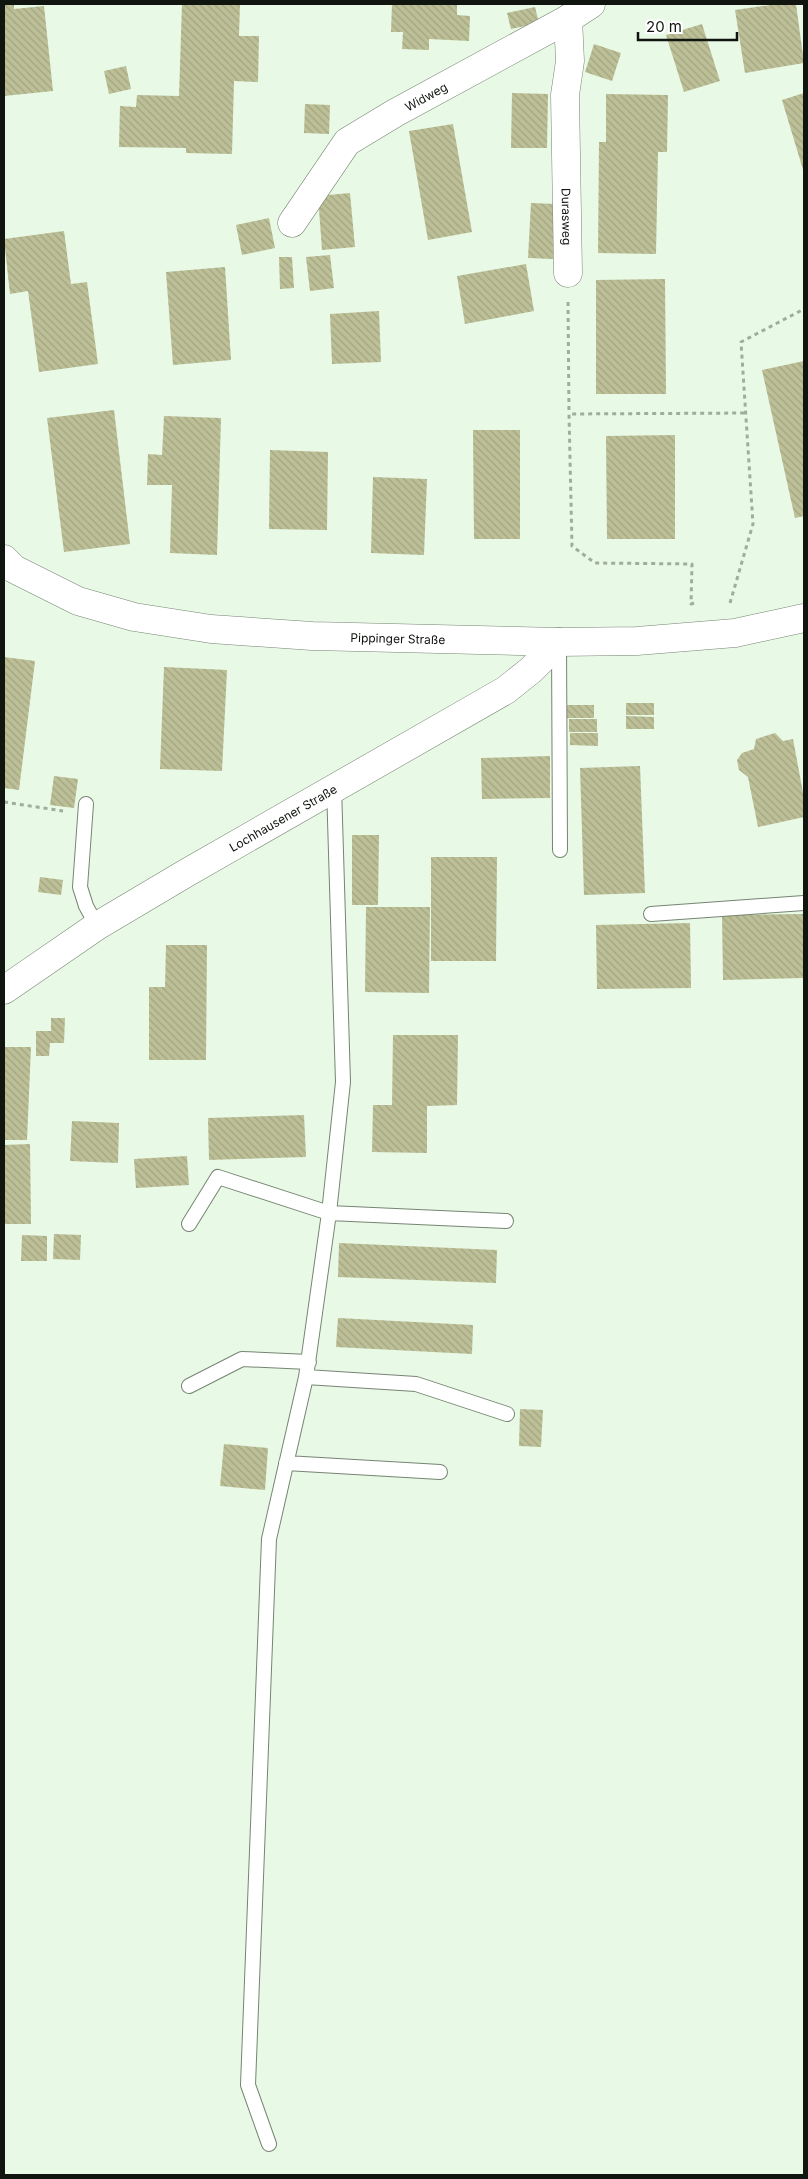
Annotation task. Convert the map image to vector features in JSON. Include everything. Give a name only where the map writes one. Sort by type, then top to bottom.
[{"type":"street","name":"Widweg","points":[[292,223],[347,142],[568,19],[591,4]]},
{"type":"street","name":"Durasweg","points":[[568,19],[570,62],[565,95],[568,273]]},
{"type":"street","name":"Pippinger Straße","points":[[4,559],[14,569],[78,601],[134,617],[211,628],[312,636],[559,642],[646,640],[735,633],[804,618]]},
{"type":"street","name":"Lochhausener Straße","points":[[4,990],[97,926],[334,787],[506,690],[531,670],[559,642]]},
{"type":"lane","points":[[559,642],[560,850]]},
{"type":"lane","points":[[269,2144],[248,2085],[269,1539],[309,1362],[329,1213],[343,1082],[334,787]]},
{"type":"lane","points":[[85,809],[80,887],[86,906],[97,926]]},
{"type":"lane","points":[[651,914],[804,902]]},
{"type":"lane","points":[[189,1224],[218,1177],[329,1213],[506,1221]]},
{"type":"lane","points":[[189,1386],[242,1359],[309,1362]]},
{"type":"lane","points":[[306,1378],[416,1384],[507,1414]]},
{"type":"lane","points":[[286,1463],[440,1472]]},
{"type":"path","points":[[568,273],[572,546],[595,563],[692,564],[691,604],[700,603]]},
{"type":"path","points":[[735,633],[729,602],[753,524],[741,342],[804,309]]},
{"type":"path","points":[[570,414],[747,413]]},
{"type":"path","points":[[723,602],[729,602]]},
{"type":"path","points":[[4,802],[85,809]]},
{"type":"building","points":[[4,4],[14,4],[14,9],[44,6],[53,91],[4,96]]},
{"type":"building","points":[[182,4],[240,4],[239,36],[259,36],[258,82],[234,81],[232,154],[186,153],[186,148],[119,147],[120,106],[136,107],[137,95],[179,96]]},
{"type":"building","points":[[392,4],[457,4],[457,15],[470,16],[469,41],[429,39],[429,50],[402,49],[403,32],[391,32]]},
{"type":"building","points":[[777,4],[796,4],[804,63],[745,73],[735,10]]},
{"type":"building","points":[[535,7],[539,23],[511,29],[507,13]]},
{"type":"building","points":[[702,24],[720,81],[684,92],[666,35]]},
{"type":"building","points":[[594,44],[621,53],[612,81],[585,72]]},
{"type":"building","points":[[126,66],[131,89],[109,94],[104,71]]},
{"type":"building","points":[[512,93],[548,94],[547,148],[511,148]]},
{"type":"building","points":[[804,93],[804,173],[782,100]]},
{"type":"building","points":[[606,94],[668,95],[667,152],[658,152],[656,254],[598,253],[599,142],[606,142]]},
{"type":"building","points":[[305,104],[330,105],[329,134],[304,133]]},
{"type":"building","points":[[453,124],[472,232],[428,240],[409,131]]},
{"type":"building","points":[[350,193],[355,247],[322,250],[318,196]]},
{"type":"building","points":[[531,203],[556,204],[553,259],[528,258]]},
{"type":"building","points":[[269,218],[275,248],[242,255],[236,225]]},
{"type":"building","points":[[64,231],[71,284],[87,282],[98,364],[39,372],[28,291],[10,294],[4,239]]},
{"type":"building","points":[[330,255],[334,288],[310,291],[306,257]]},
{"type":"building","points":[[279,257],[292,257],[294,288],[280,289]]},
{"type":"building","points":[[526,264],[534,311],[465,324],[457,276]]},
{"type":"building","points":[[225,267],[231,360],[173,365],[166,272]]},
{"type":"building","points":[[665,279],[666,394],[596,394],[596,280]]},
{"type":"building","points":[[379,311],[381,362],[332,364],[330,314]]},
{"type":"building","points":[[804,361],[804,516],[795,518],[762,370]]},
{"type":"building","points":[[114,410],[130,544],[64,552],[47,418]]},
{"type":"building","points":[[164,416],[221,418],[217,555],[170,553],[172,485],[147,485],[148,454],[162,455]]},
{"type":"building","points":[[473,430],[520,430],[520,539],[474,539]]},
{"type":"building","points":[[675,435],[675,539],[607,539],[606,436]]},
{"type":"building","points":[[270,450],[328,452],[327,530],[269,529]]},
{"type":"building","points":[[373,477],[427,479],[424,555],[371,553]]},
{"type":"building","points":[[4,657],[35,661],[19,790],[4,788]]},
{"type":"building","points":[[164,667],[227,670],[222,771],[160,769]]},
{"type":"building","points":[[626,703],[654,703],[654,715],[626,715]]},
{"type":"building","points":[[566,705],[594,705],[594,718],[566,718]]},
{"type":"building","points":[[626,716],[654,717],[654,729],[626,729]]},
{"type":"building","points":[[569,719],[597,719],[597,732],[569,732]]},
{"type":"building","points":[[570,733],[598,733],[598,746],[570,745]]},
{"type":"building","points":[[775,733],[783,741],[793,739],[804,798],[804,817],[758,827],[748,777],[739,770],[737,760],[742,753],[754,749],[756,739]]},
{"type":"building","points":[[550,756],[550,798],[482,799],[481,758]]},
{"type":"building","points":[[640,766],[645,893],[584,895],[580,768]]},
{"type":"building","points":[[54,776],[78,779],[74,808],[50,805]]},
{"type":"building","points":[[352,835],[379,835],[378,905],[352,905]]},
{"type":"building","points":[[431,857],[497,857],[496,961],[431,961]]},
{"type":"building","points":[[40,877],[63,880],[61,895],[38,892]]},
{"type":"building","points":[[366,907],[430,907],[429,993],[365,992]]},
{"type":"building","points":[[804,914],[804,978],[723,980],[722,915]]},
{"type":"building","points":[[690,923],[691,988],[597,989],[596,925]]},
{"type":"building","points":[[166,945],[207,945],[206,1060],[149,1060],[149,987],[165,987]]},
{"type":"building","points":[[51,1018],[65,1018],[64,1043],[50,1043],[49,1056],[36,1056],[36,1031],[51,1031]]},
{"type":"building","points":[[393,1035],[458,1035],[457,1105],[427,1106],[427,1153],[372,1152],[373,1105],[392,1105]]},
{"type":"building","points":[[4,1047],[31,1047],[27,1140],[4,1140]]},
{"type":"building","points":[[304,1115],[306,1157],[209,1160],[208,1118]]},
{"type":"building","points":[[72,1121],[119,1123],[118,1163],[70,1161]]},
{"type":"building","points":[[30,1144],[31,1224],[4,1224],[4,1145]]},
{"type":"building","points":[[187,1156],[189,1185],[136,1188],[134,1159]]},
{"type":"building","points":[[54,1234],[81,1235],[80,1260],[53,1259]]},
{"type":"building","points":[[22,1235],[47,1236],[47,1261],[21,1261]]},
{"type":"building","points":[[339,1243],[497,1250],[496,1283],[338,1277]]},
{"type":"building","points":[[338,1318],[473,1325],[472,1354],[336,1347]]},
{"type":"building","points":[[520,1409],[543,1410],[541,1447],[519,1446]]},
{"type":"building","points":[[224,1444],[268,1448],[265,1490],[220,1486]]}]
